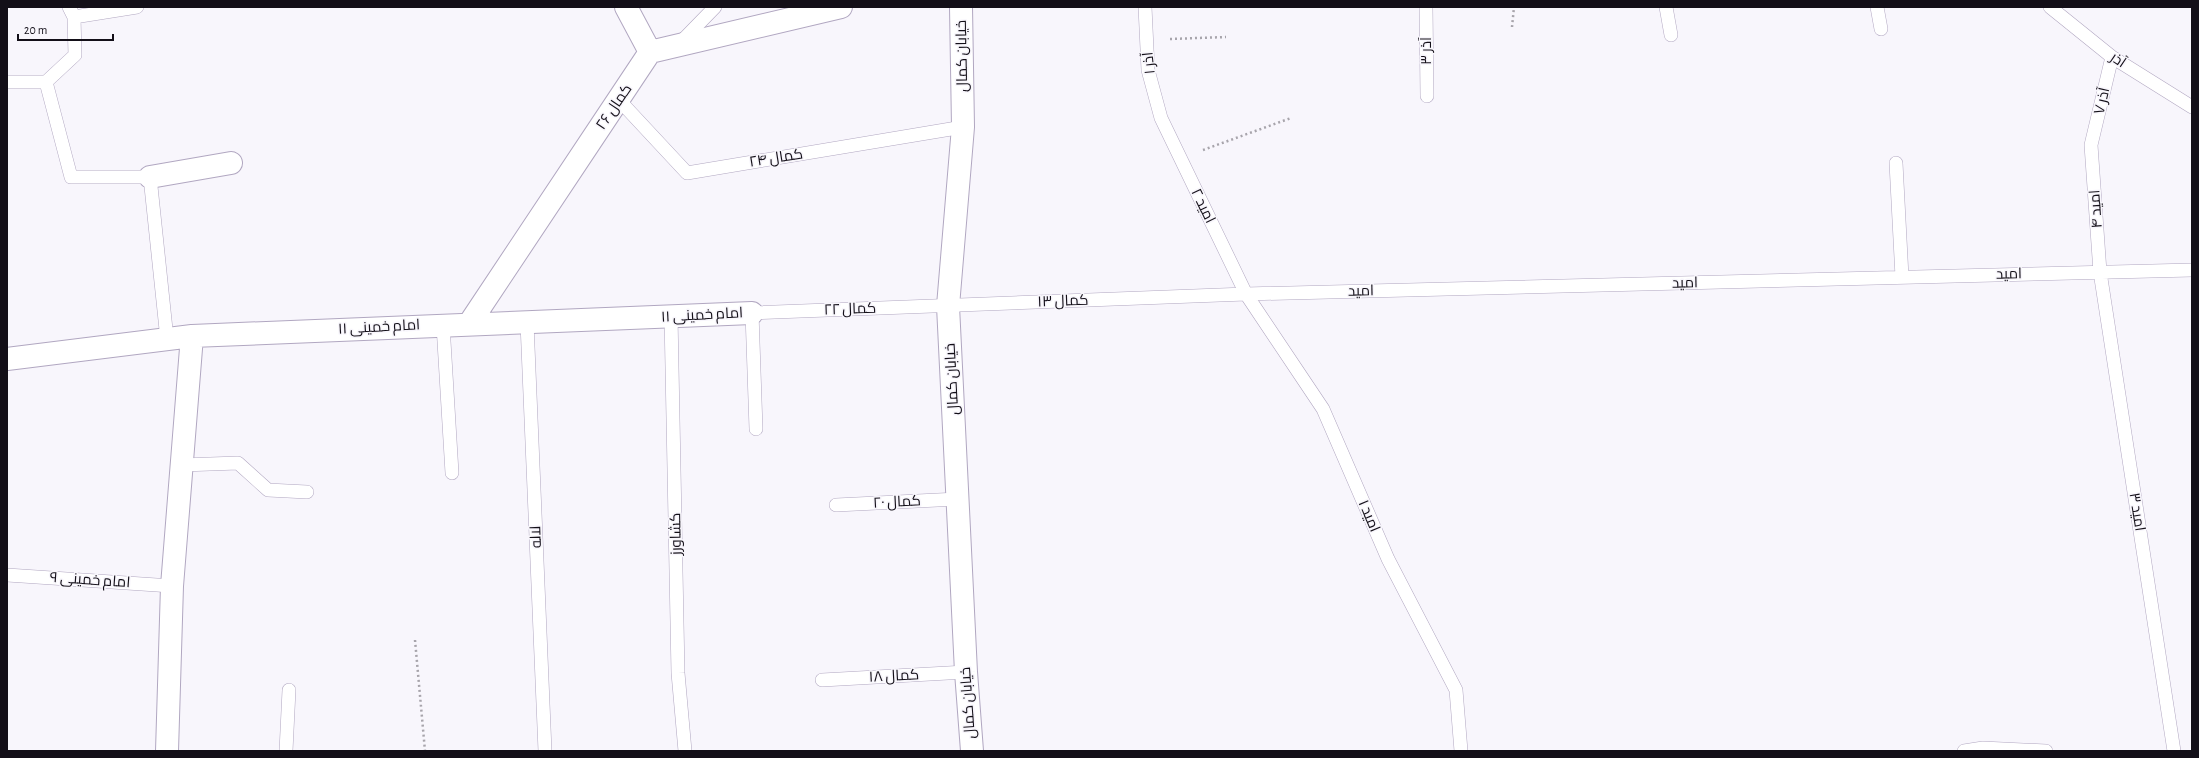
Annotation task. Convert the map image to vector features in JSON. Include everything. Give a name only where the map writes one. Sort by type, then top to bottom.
[{"type":"street","points":[[626,7],[650,52],[841,7]]},
{"type":"street","name":"خیابان کمال","points":[[961,7],[963,127],[948,306],[966,672],[972,751]]},
{"type":"street","name":"کمال ۲۶","points":[[469,324],[650,52]]},
{"type":"street","points":[[150,177],[230,163]]},
{"type":"street","name":"امام خمینی ۱۱","points":[[7,359],[192,336],[443,324],[526,324],[752,313]]},
{"type":"street","points":[[167,751],[172,586],[192,336]]},
{"type":"lane","points":[[7,82],[46,82],[75,55],[72,12],[137,7]]},
{"type":"lane","points":[[678,46],[715,7]]},
{"type":"lane","name":"آذر ۱","points":[[1145,7],[1148,70],[1161,118]]},
{"type":"lane","name":"آذر ۳","points":[[1426,7],[1427,96]]},
{"type":"lane","points":[[1666,7],[1671,35]]},
{"type":"lane","points":[[1877,7],[1881,30]]},
{"type":"lane","name":"آذر","points":[[2050,7],[2112,57],[2192,107]]},
{"type":"lane","name":"آذر ۷","points":[[2091,145],[2112,57]]},
{"type":"lane","points":[[46,82],[71,177],[150,177],[167,340]]},
{"type":"lane","name":"کمال ۲۴","points":[[618,100],[687,173],[963,127]]},
{"type":"lane","name":"امید ۲","points":[[1161,118],[1246,294]]},
{"type":"lane","name":"امید ۴","points":[[2091,145],[2100,272]]},
{"type":"lane","points":[[1896,163],[1902,277]]},
{"type":"lane","name":"امید","points":[[1178,296],[2192,270]]},
{"type":"lane","name":"امید ۳","points":[[2100,272],[2174,751]]},
{"type":"lane","name":"امید ۱","points":[[1246,294],[1323,409],[1388,559],[1456,690],[1460,751]]},
{"type":"lane","name":"کمال ۱۳","points":[[948,306],[1178,296]]},
{"type":"lane","name":"کمال ۲۲","points":[[752,313],[948,306]]},
{"type":"lane","points":[[752,313],[756,429]]},
{"type":"lane","name":"کشاورز","points":[[671,316],[678,673],[685,751]]},
{"type":"lane","points":[[443,324],[452,473]]},
{"type":"lane","name":"لاله","points":[[526,324],[545,751]]},
{"type":"lane","points":[[182,465],[238,462],[268,490],[307,492]]},
{"type":"lane","name":"کمال ۲۰","points":[[836,505],[958,499]]},
{"type":"lane","name":"امام خمینی ۹","points":[[7,575],[172,586]]},
{"type":"lane","name":"کمال ۱۸","points":[[822,680],[966,672]]},
{"type":"lane","points":[[286,751],[289,690]]},
{"type":"lane","points":[[1964,751],[1984,748],[2046,751]]},
{"type":"lane","points":[[2168,751],[2174,751]]},
{"type":"path","points":[[1512,27],[1514,7]]},
{"type":"path","points":[[1147,40],[1226,37]]},
{"type":"path","points":[[1181,158],[1291,118]]},
{"type":"path","points":[[415,640],[425,751]]}]
